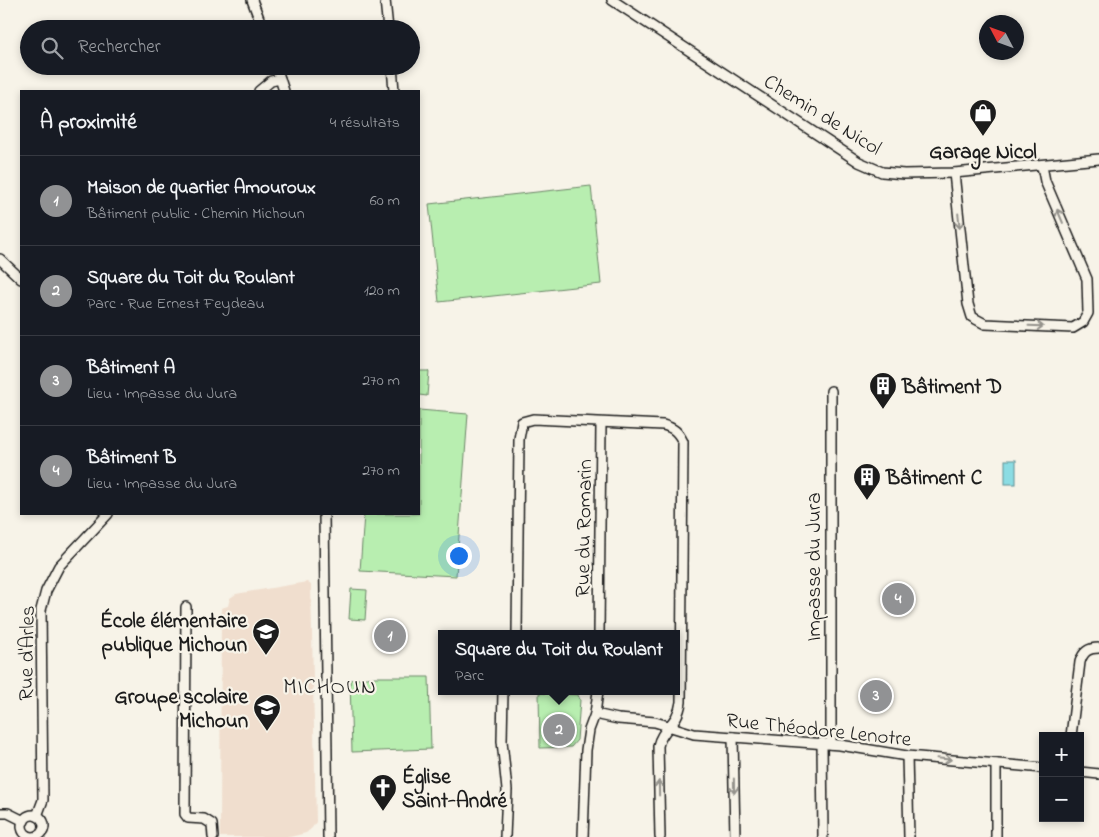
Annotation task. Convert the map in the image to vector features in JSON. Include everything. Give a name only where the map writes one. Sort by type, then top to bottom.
[{"type":"street","points":[[252,0],[260,20]]},
{"type":"street","points":[[386,0],[387,20]]},
{"type":"street","name":"Chemin de Nicol","points":[[612,0],[872,168],[898,174],[954,173],[1099,159]]},
{"type":"street","points":[[279,75],[284,90]]},
{"type":"street","points":[[393,75],[394,90]]},
{"type":"street","points":[[260,90],[271,81],[280,79]]},
{"type":"street","points":[[954,173],[968,304],[972,317],[985,324],[1073,328],[1083,322],[1088,313],[1087,279],[1045,181],[1042,166]]},
{"type":"street","points":[[0,259],[20,277]]},
{"type":"street","name":"Impasse du Jura","points":[[823,837],[831,391]]},
{"type":"street","points":[[517,630],[520,426],[522,422],[533,419],[663,425],[671,427],[679,433],[683,442],[681,702],[678,715],[662,735],[658,746],[660,837]]},
{"type":"street","name":"Rue du Romarin","points":[[599,630],[601,423]]},
{"type":"street","name":"Rue d'Arles","points":[[24,821],[24,831],[29,836],[41,835],[44,823],[37,816],[43,800],[41,610],[46,591],[59,566],[107,515]]},
{"type":"street","points":[[324,515],[328,837]]},
{"type":"street","points":[[186,607],[184,814],[192,819],[204,819],[212,824],[213,837]]},
{"type":"street","points":[[1071,732],[1080,662],[1086,651],[1090,648],[1099,648]]},
{"type":"street","points":[[503,695],[502,741],[508,790],[506,837]]},
{"type":"street","points":[[583,837],[586,750],[597,695]]},
{"type":"street","name":"Rue Théodore Lenotre","points":[[595,714],[618,719],[655,722],[688,733],[826,744],[907,756],[1039,768]]},
{"type":"street","points":[[733,737],[735,837]]},
{"type":"street","points":[[907,756],[908,837]]},
{"type":"street","points":[[996,764],[996,837]]},
{"type":"street","points":[[1084,772],[1099,774]]},
{"type":"street","points":[[0,813],[8,813],[24,821],[31,815],[37,816]]},
{"type":"shaded area","name":"Groupe scolaire Michoun","points":[[307,582],[311,585],[316,822],[306,833],[290,837],[220,837],[221,608],[228,606],[230,598],[236,594]]},
{"type":"green space","points":[[591,186],[601,284],[439,302],[429,204]]},
{"type":"green space","points":[[420,371],[429,371],[427,396],[420,395]]},
{"type":"green space","points":[[420,410],[468,414],[456,576],[360,571],[364,515],[420,515]]},
{"type":"green space","points":[[351,589],[367,590],[365,620],[349,619]]},
{"type":"green space","points":[[375,677],[429,677],[431,749],[352,752],[350,680]]},
{"type":"green space","points":[[539,695],[578,695],[580,700],[577,740],[571,747],[540,748]]},
{"type":"water","points":[[1005,460],[1016,460],[1016,484],[1005,484]]},
{"type":"place","name":"Garage Nicol","points":[[983,137]]},
{"type":"place","name":"Bâtiment D","points":[[883,410]]},
{"type":"place","name":"Bâtiment C","points":[[867,501]]},
{"type":"place","name":"Bâtiment B","points":[[898,599]]},
{"type":"place","name":"Maison de quartier Amouroux","points":[[390,636]]},
{"type":"place","name":"École élémentaire publique Michoun","points":[[266,656]]},
{"type":"place","name":"Bâtiment A","points":[[876,696]]},
{"type":"place","name":"Square du Toit du Roulant","points":[[559,730]]},
{"type":"place","name":"Groupe scolaire Michoun","points":[[267,732]]},
{"type":"place","name":"Église Saint-André","points":[[383,812]]},
{"type":"district","name":"MICHOUN","points":[[330,685]]}]
